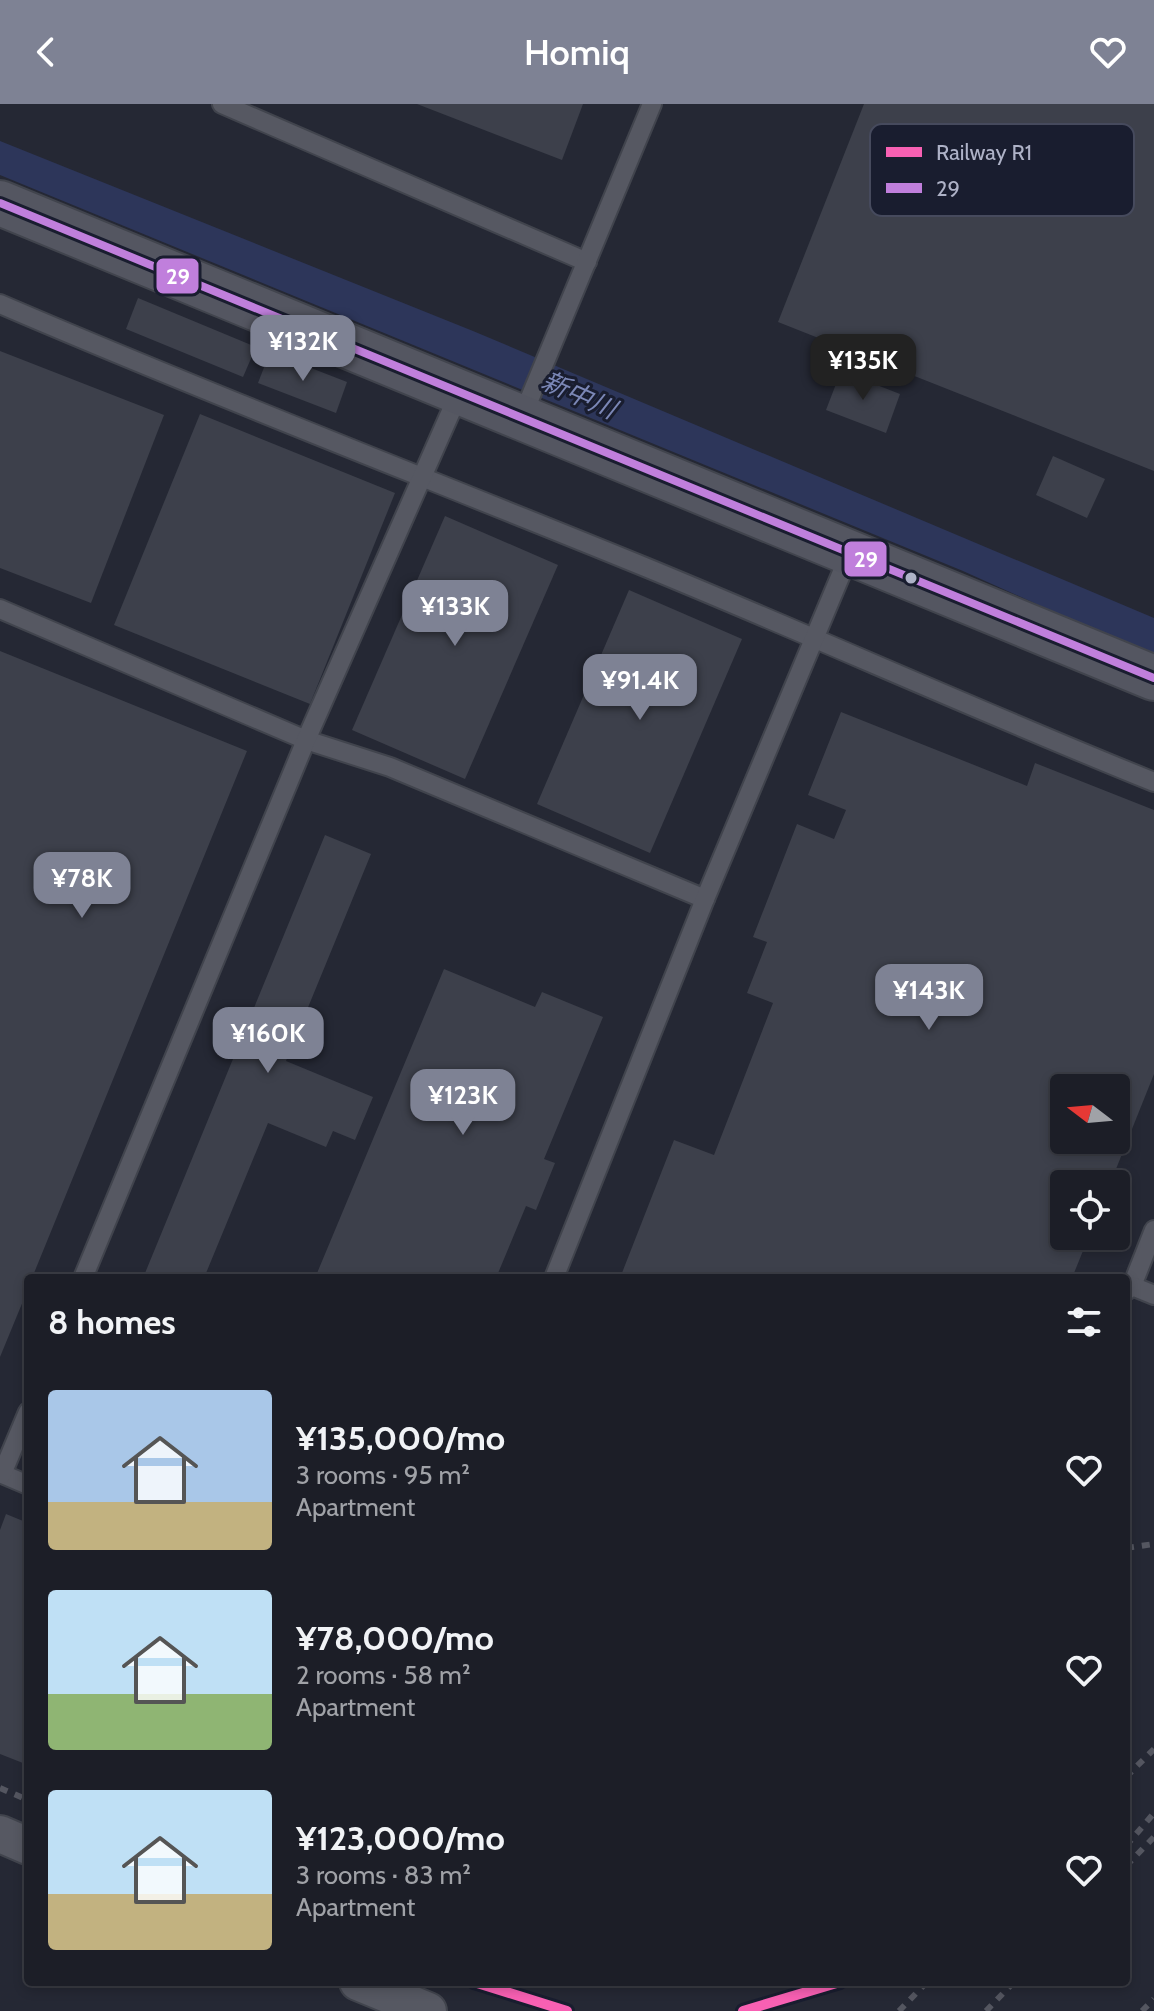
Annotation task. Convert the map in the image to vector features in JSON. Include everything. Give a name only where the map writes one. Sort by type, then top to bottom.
[{"type":"street","points":[[0,203],[1154,678]]},
{"type":"street","points":[[0,1834],[24,1844]]},
{"type":"street","points":[[368,1986],[428,2011]]},
{"type":"lane","points":[[222,104],[587,262]]},
{"type":"lane","points":[[522,417],[652,104]]},
{"type":"lane","points":[[0,304],[815,637],[993,717],[1154,782]]},
{"type":"lane","points":[[85,1274],[306,740],[460,391]]},
{"type":"lane","points":[[556,1274],[705,899],[850,553]]},
{"type":"lane","points":[[0,609],[306,740],[390,767],[705,899]]},
{"type":"lane","points":[[1130,1286],[1154,1230]]},
{"type":"lane","points":[[1130,1288],[1154,1295]]},
{"type":"lane","points":[[24,1421],[1,1474],[24,1483]]},
{"type":"water","name":"新中川","points":[[0,141],[473,331],[1154,618],[1154,657],[963,571],[0,175]]},
{"type":"building","points":[[417,104],[583,104],[562,160]]},
{"type":"building","points":[[864,104],[1154,104],[1154,471],[778,322]]},
{"type":"building","points":[[138,298],[256,347],[243,377],[126,329]]},
{"type":"building","points":[[0,351],[164,415],[91,603],[0,568]]},
{"type":"building","points":[[270,352],[347,382],[336,413],[258,383]]},
{"type":"building","points":[[841,371],[900,394],[886,433],[826,410]]},
{"type":"building","points":[[200,414],[395,493],[310,704],[114,625]]},
{"type":"building","points":[[1053,456],[1105,479],[1087,518],[1036,495]]},
{"type":"building","points":[[445,516],[558,565],[465,779],[352,730]]},
{"type":"building","points":[[629,590],[742,639],[650,853],[537,804]]},
{"type":"building","points":[[0,651],[247,751],[34,1274],[24,1274],[24,1299],[0,1357]]},
{"type":"building","points":[[841,712],[1027,786],[1035,763],[1154,810],[1154,1074],[1130,1134],[1130,1074],[1050,1074],[1050,1154],[1122,1154],[1116,1170],[1050,1170],[1050,1250],[1083,1250],[1074,1274],[622,1274],[674,1140],[714,1155],[773,1003],[747,993],[767,942],[753,937],[797,824],[834,839],[846,810],[808,795]]},
{"type":"building","points":[[325,835],[371,854],[286,1061],[373,1097],[355,1140],[333,1131],[326,1147],[268,1123],[206,1274],[145,1274]]},
{"type":"building","points":[[444,969],[535,1007],[542,992],[603,1017],[544,1159],[555,1163],[536,1210],[526,1206],[498,1274],[317,1274]]},
{"type":"building","points":[[6,1514],[24,1521],[24,1763],[0,1754],[0,1530]]},
{"type":"railway","points":[[1130,1547],[1154,1544]]},
{"type":"railway","points":[[1130,1773],[1154,1749]]},
{"type":"railway","points":[[0,1788],[24,1798]]},
{"type":"railway","points":[[1130,1841],[1154,1813]]},
{"type":"railway","points":[[1130,1862],[1154,1837]]},
{"type":"railway","points":[[487,1986],[567,2011]]},
{"type":"railway","points":[[743,2011],[827,1986]]},
{"type":"railway","points":[[899,2011],[923,1986]]},
{"type":"railway","points":[[986,2011],[1010,1986]]},
{"type":"railway","points":[[1142,2011],[1154,1999]]},
{"type":"rail line","name":"R1","points":[[487,1986],[567,2011]]},
{"type":"rail line","name":"R1","points":[[743,2011],[827,1986]]},
{"type":"transit line","name":"29","points":[[0,203],[1154,678]]}]
